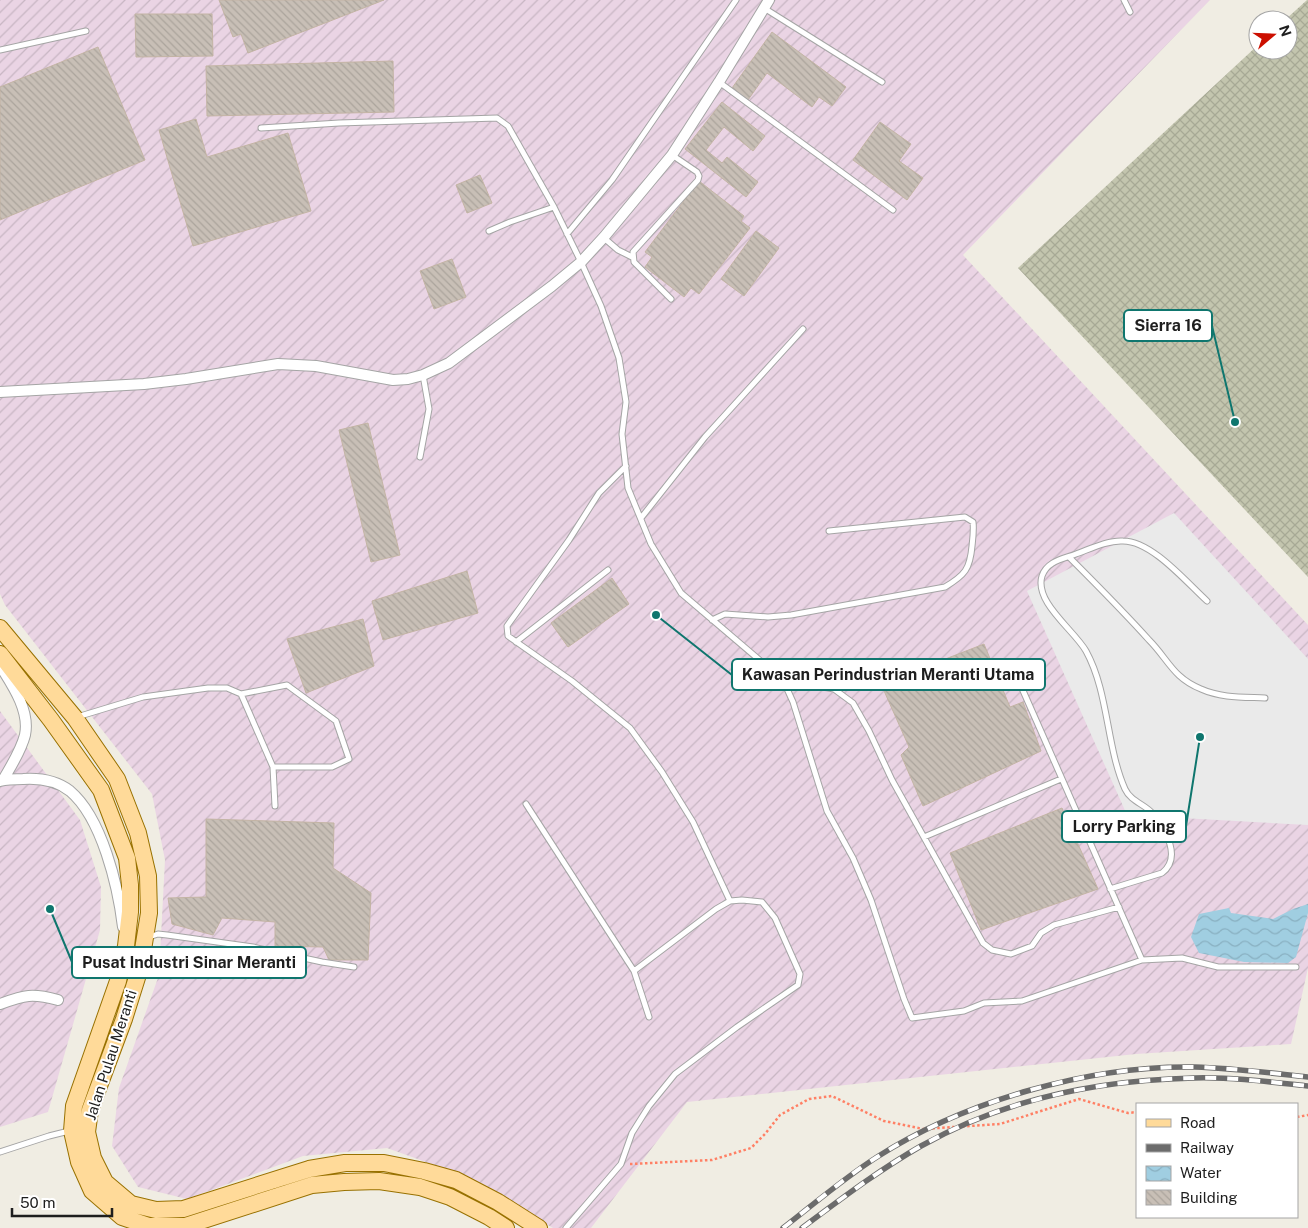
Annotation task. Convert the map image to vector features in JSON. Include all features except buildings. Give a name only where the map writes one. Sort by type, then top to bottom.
[{"type":"main road","name":"Jalan Pulau Meranti","points":[[0,628],[75,718],[117,779],[138,833],[148,876],[149,913],[140,968],[124,1019],[90,1110],[87,1132],[93,1158],[105,1182],[131,1204],[156,1210],[183,1209],[309,1169],[345,1163],[384,1163],[456,1180],[498,1202],[539,1228]]},
{"type":"main road","name":"Jalan Pulau Meranti","points":[[0,654],[51,720],[100,790],[127,858],[130,912],[126,946],[118,981],[74,1106],[72,1131],[80,1162],[92,1191],[122,1217],[150,1226],[185,1226],[312,1185],[379,1181],[420,1187],[450,1197],[506,1228]]},
{"type":"street","points":[[0,392],[144,384],[295,363],[393,380],[423,375],[449,363],[552,286],[581,262],[604,237],[672,155],[766,4]]},
{"type":"street","points":[[0,666],[15,689],[25,716],[25,734],[19,752],[2,780]]},
{"type":"street","points":[[2,780],[37,778],[51,781],[68,790],[84,805],[110,864],[121,907],[126,946]]},
{"type":"street","points":[[0,1004],[24,996],[40,995],[58,1000]]},
{"type":"lane","points":[[567,234],[612,180],[736,0]]},
{"type":"lane","points":[[1124,0],[1130,12]]},
{"type":"lane","points":[[766,4],[882,82]]},
{"type":"lane","points":[[0,50],[86,31]]},
{"type":"lane","points":[[719,82],[893,210]]},
{"type":"lane","points":[[261,128],[339,123],[497,118],[508,126],[554,207],[581,262],[601,306],[619,358],[626,402],[622,434],[628,488],[651,544],[681,593],[783,680],[793,702],[828,811],[853,858],[871,900],[912,1018],[964,1011],[984,1003],[1022,1001],[1142,960],[1182,958],[1218,967],[1296,967]]},
{"type":"lane","points":[[632,257],[633,252],[698,180],[697,172],[672,155]]},
{"type":"lane","points":[[488,232],[525,216],[554,207]]},
{"type":"lane","points":[[604,237],[618,250],[632,257],[634,262],[671,299]]},
{"type":"lane","points":[[641,518],[705,437],[803,329]]},
{"type":"lane","points":[[420,457],[429,408],[423,375]]},
{"type":"lane","points":[[626,466],[599,493],[569,540],[507,626],[508,636],[572,680],[630,728],[662,772],[693,822],[730,901]]},
{"type":"lane","points":[[712,620],[724,614],[791,615],[945,587],[964,572],[971,562],[974,529],[973,522],[965,517],[829,531]]},
{"type":"lane","points":[[1110,889],[1162,873],[1168,869],[1172,861],[1172,849],[1168,838],[1152,813],[1131,799],[1126,792],[1117,770],[1094,668],[1085,650],[1046,601],[1040,585],[1043,574],[1051,563],[1121,540],[1136,542],[1150,549],[1207,601]]},
{"type":"lane","points":[[1069,557],[1151,642],[1173,671],[1184,680],[1199,689],[1218,695],[1265,698]]},
{"type":"lane","points":[[516,642],[608,570]]},
{"type":"lane","points":[[1017,677],[1142,960]]},
{"type":"lane","points":[[783,680],[834,689],[853,703],[869,731],[892,780],[983,943],[992,950],[1010,954],[1018,952],[1032,946],[1041,933],[1054,925],[1119,907]]},
{"type":"lane","points":[[75,718],[143,697],[208,688],[227,688],[241,694],[287,685],[336,721],[349,758],[332,767],[273,768]]},
{"type":"lane","points":[[241,694],[273,768],[275,806]]},
{"type":"lane","points":[[924,837],[1061,779]]},
{"type":"lane","points":[[526,804],[634,971],[649,1017]]},
{"type":"lane","points":[[566,1228],[620,1164],[632,1133],[649,1106],[675,1074],[737,1027],[798,985],[800,974],[775,918],[762,902],[742,900],[730,901],[716,909],[634,971]]},
{"type":"lane","points":[[146,937],[158,934],[167,935],[253,947],[322,962],[354,966]]},
{"type":"lane","points":[[0,1152],[49,1136],[72,1131]]},
{"type":"path","points":[[620,1164],[712,1160],[751,1148],[766,1134],[780,1115],[809,1099],[832,1096],[884,1121],[923,1129],[1000,1124],[1079,1099],[1128,1113],[1136,1112]]},
{"type":"shaded area","points":[[0,0],[1210,0],[963,255],[1308,625],[1308,968],[1291,1044],[1136,1054],[687,1102],[591,1228],[553,1228],[473,1179],[387,1148],[303,1156],[187,1199],[138,1187],[112,1146],[119,1088],[159,975],[165,860],[152,794],[5,605],[0,594]]},
{"type":"shaded area","points":[[1308,0],[1308,577],[1018,268],[1248,54],[1248,60],[1298,60],[1298,10],[1296,10]]},
{"type":"shaded area","points":[[1174,513],[1308,659],[1308,825],[1127,815],[1027,591]]},
{"type":"shaded area","points":[[0,711],[80,820],[101,887],[100,930],[48,1112],[0,1127]]},
{"type":"water","points":[[1308,904],[1308,913],[1296,957],[1288,963],[1244,962],[1199,953],[1191,937],[1199,914],[1229,908],[1231,913],[1273,919]]},
{"type":"railway","points":[[783,1228],[829,1191],[877,1157],[912,1137],[949,1119],[989,1103],[1030,1090],[1113,1072],[1155,1068],[1195,1067],[1308,1077]]},
{"type":"railway","points":[[802,1228],[905,1155],[953,1130],[1019,1104],[1088,1088],[1159,1080],[1223,1078],[1308,1086]]},
{"type":"place","name":"Sierra 16","points":[[1235,422]]},
{"type":"place","name":"Kawasan Perindustrian Meranti Utama","points":[[656,615]]},
{"type":"place","name":"Lorry Parking","points":[[1200,737]]},
{"type":"place","name":"Pusat Industri Sinar Meranti","points":[[50,909]]}]
